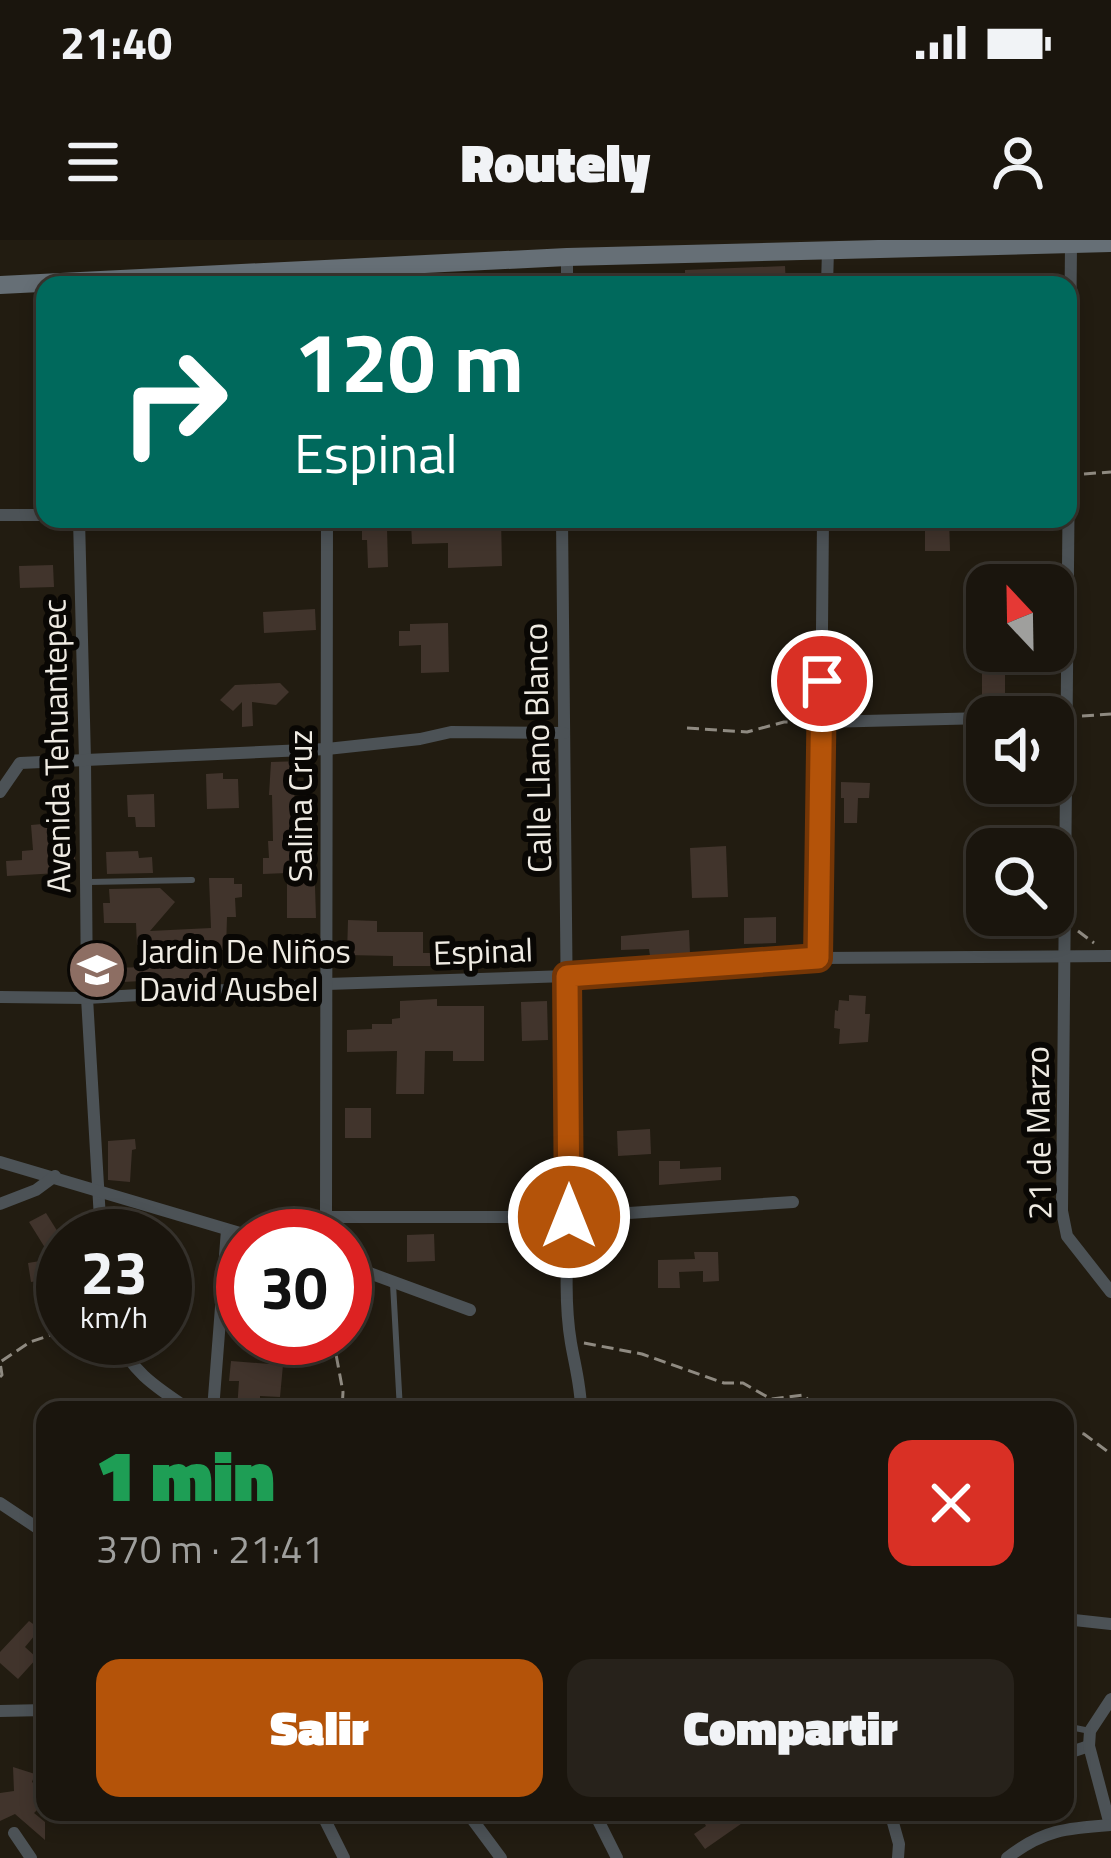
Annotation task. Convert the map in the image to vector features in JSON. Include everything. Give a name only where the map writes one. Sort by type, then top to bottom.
[{"type":"main road","points":[[347,276],[567,257],[1111,243]]},
{"type":"main road","points":[[0,285],[36,284]]},
{"type":"street","name":"21 de Marzo","points":[[1071,245],[1071,276]]},
{"type":"street","points":[[827,276],[828,250]]},
{"type":"street","points":[[566,276],[567,257]]},
{"type":"street","points":[[0,515],[36,515]]},
{"type":"street","name":"Avenida Tehuantepec","points":[[80,528],[87,998],[98,1209]]},
{"type":"street","name":"Salina Cruz","points":[[326,1209],[327,528]]},
{"type":"street","name":"Calle Llano Blanco","points":[[562,528],[566,1270],[570,1342],[580,1401]]},
{"type":"street","points":[[818,958],[823,528]]},
{"type":"street","name":"21 de Marzo","points":[[1068,696],[1069,528]]},
{"type":"street","points":[[822,722],[966,719]]},
{"type":"street","points":[[0,792],[20,763],[327,749],[451,733],[564,733]]},
{"type":"street","name":"21 de Marzo","points":[[1064,936],[1062,1211],[1067,1236],[1111,1292]]},
{"type":"street","name":"Espinal","points":[[0,998],[567,976],[818,958],[1111,956]]},
{"type":"street","points":[[0,1162],[216,1227]]},
{"type":"street","points":[[0,1204],[36,1190],[55,1176]]},
{"type":"street","points":[[372,1217],[569,1217],[793,1202]]},
{"type":"street","points":[[372,1274],[470,1310]]},
{"type":"street","points":[[135,1365],[146,1380],[177,1401]]},
{"type":"street","points":[[214,1401],[216,1365]]},
{"type":"street","points":[[0,1503],[36,1526]]},
{"type":"street","points":[[1074,1620],[1111,1624]]},
{"type":"street","points":[[1074,1748],[1089,1739],[1111,1699]]},
{"type":"street","points":[[0,1712],[36,1710]]},
{"type":"street","points":[[1007,1858],[1028,1841],[1062,1828],[1110,1826],[1089,1739]]},
{"type":"street","points":[[326,1821],[344,1858]]},
{"type":"street","points":[[473,1821],[501,1858]]},
{"type":"street","points":[[598,1821],[617,1858]]},
{"type":"street","points":[[893,1821],[898,1858]]},
{"type":"street","points":[[14,1833],[31,1858]]},
{"type":"lane","points":[[85,883],[192,880]]},
{"type":"lane","points":[[392,1281],[399,1401]]},
{"type":"lane","points":[[1074,1731],[1089,1739]]},
{"type":"path","points":[[1077,474],[1111,472]]},
{"type":"path","points":[[1074,716],[1111,714]]},
{"type":"path","points":[[687,728],[746,732],[784,722],[822,722]]},
{"type":"path","points":[[1074,925],[1111,956]]},
{"type":"path","points":[[0,1377],[0,1362],[36,1340]]},
{"type":"path","points":[[570,1342],[642,1354],[724,1383],[743,1384],[772,1399],[804,1395],[809,1401]]},
{"type":"path","points":[[338,1365],[343,1401]]},
{"type":"path","points":[[1074,1431],[1111,1454]]},
{"type":"building","points":[[785,266],[786,276],[685,276],[685,270]]},
{"type":"building","points":[[387,528],[388,567],[368,568],[362,529]]},
{"type":"building","points":[[411,528],[501,528],[502,566],[448,568],[448,543],[412,544]]},
{"type":"building","points":[[925,528],[949,528],[950,551],[925,551]]},
{"type":"building","points":[[53,565],[54,587],[20,588],[19,566]]},
{"type":"building","points":[[315,609],[316,630],[264,633],[263,612]]},
{"type":"building","points":[[448,623],[449,672],[421,673],[421,645],[399,646],[399,631],[410,631],[410,624]]},
{"type":"building","points":[[982,672],[1005,672],[1005,696],[982,696]]},
{"type":"building","points":[[280,683],[289,692],[276,705],[252,702],[253,726],[242,727],[242,702],[233,711],[220,700],[235,685]]},
{"type":"building","points":[[271,762],[313,762],[313,775],[295,775],[294,814],[301,814],[301,832],[292,832],[292,856],[314,855],[316,918],[287,918],[287,873],[263,874],[268,841],[273,841]]},
{"type":"building","points":[[223,773],[223,779],[238,779],[239,808],[207,809],[206,774]]},
{"type":"building","points":[[841,782],[870,783],[869,798],[858,798],[857,823],[844,823]]},
{"type":"building","points":[[154,794],[155,827],[136,827],[135,817],[128,817],[127,795]]},
{"type":"building","points":[[65,822],[67,849],[75,848],[75,872],[7,876],[6,861],[22,860],[22,851],[33,850],[31,825]]},
{"type":"building","points":[[726,846],[728,897],[692,898],[690,848]]},
{"type":"building","points":[[138,851],[139,858],[152,857],[153,873],[107,874],[106,852]]},
{"type":"building","points":[[209,878],[234,878],[234,884],[242,884],[242,897],[235,898],[236,917],[227,917],[226,950],[217,950],[217,977],[104,983],[104,968],[195,966],[194,942],[137,945],[136,923],[104,923],[103,903],[110,903],[109,889],[160,888],[175,902],[150,931],[211,928]]},
{"type":"building","points":[[776,917],[776,943],[744,944],[744,918]]},
{"type":"building","points":[[348,920],[377,921],[377,932],[423,932],[423,953],[450,953],[449,966],[393,966],[393,956],[347,955]]},
{"type":"building","points":[[689,930],[690,954],[650,956],[649,949],[621,950],[621,936]]},
{"type":"building","points":[[849,995],[866,996],[868,1042],[839,1044],[835,1010],[839,1000],[849,1001]]},
{"type":"building","points":[[437,999],[437,1006],[484,1006],[484,1061],[453,1061],[453,1051],[425,1051],[424,1094],[396,1094],[397,1051],[347,1052],[347,1030],[392,1024],[392,1019],[400,1018],[400,1001]]},
{"type":"building","points":[[547,1001],[548,1040],[522,1041],[521,1002]]},
{"type":"building","points":[[345,1108],[371,1108],[371,1138],[345,1138]]},
{"type":"building","points":[[650,1129],[651,1154],[618,1156],[617,1131]]},
{"type":"building","points":[[135,1139],[130,1182],[108,1180],[108,1141]]},
{"type":"building","points":[[659,1161],[680,1161],[680,1169],[721,1167],[721,1180],[659,1185]]},
{"type":"building","points":[[434,1234],[435,1261],[407,1262],[407,1235]]},
{"type":"building","points":[[694,1252],[718,1252],[719,1281],[703,1282],[703,1271],[679,1272],[680,1288],[658,1288],[658,1260],[695,1259]]},
{"type":"building","points":[[36,1262],[36,1281],[31,1282],[28,1263]]},
{"type":"building","points":[[231,1365],[283,1365],[280,1397],[238,1401],[239,1381],[229,1381]]},
{"type":"building","points":[[29,1621],[36,1626],[25,1647],[36,1659],[18,1679],[0,1663],[0,1652]]},
{"type":"building","points":[[13,1767],[35,1774],[34,1813],[36,1821],[45,1822],[45,1840],[15,1814],[0,1821],[0,1793],[14,1791]]},
{"type":"building","points":[[704,1821],[745,1821],[705,1849],[694,1834],[706,1826]]},
{"type":"place","name":"Jardin De Niños David Ausbel","points":[[97,970]]},
{"type":"route","points":[[569,1217],[567,976],[818,958],[822,681]]}]
